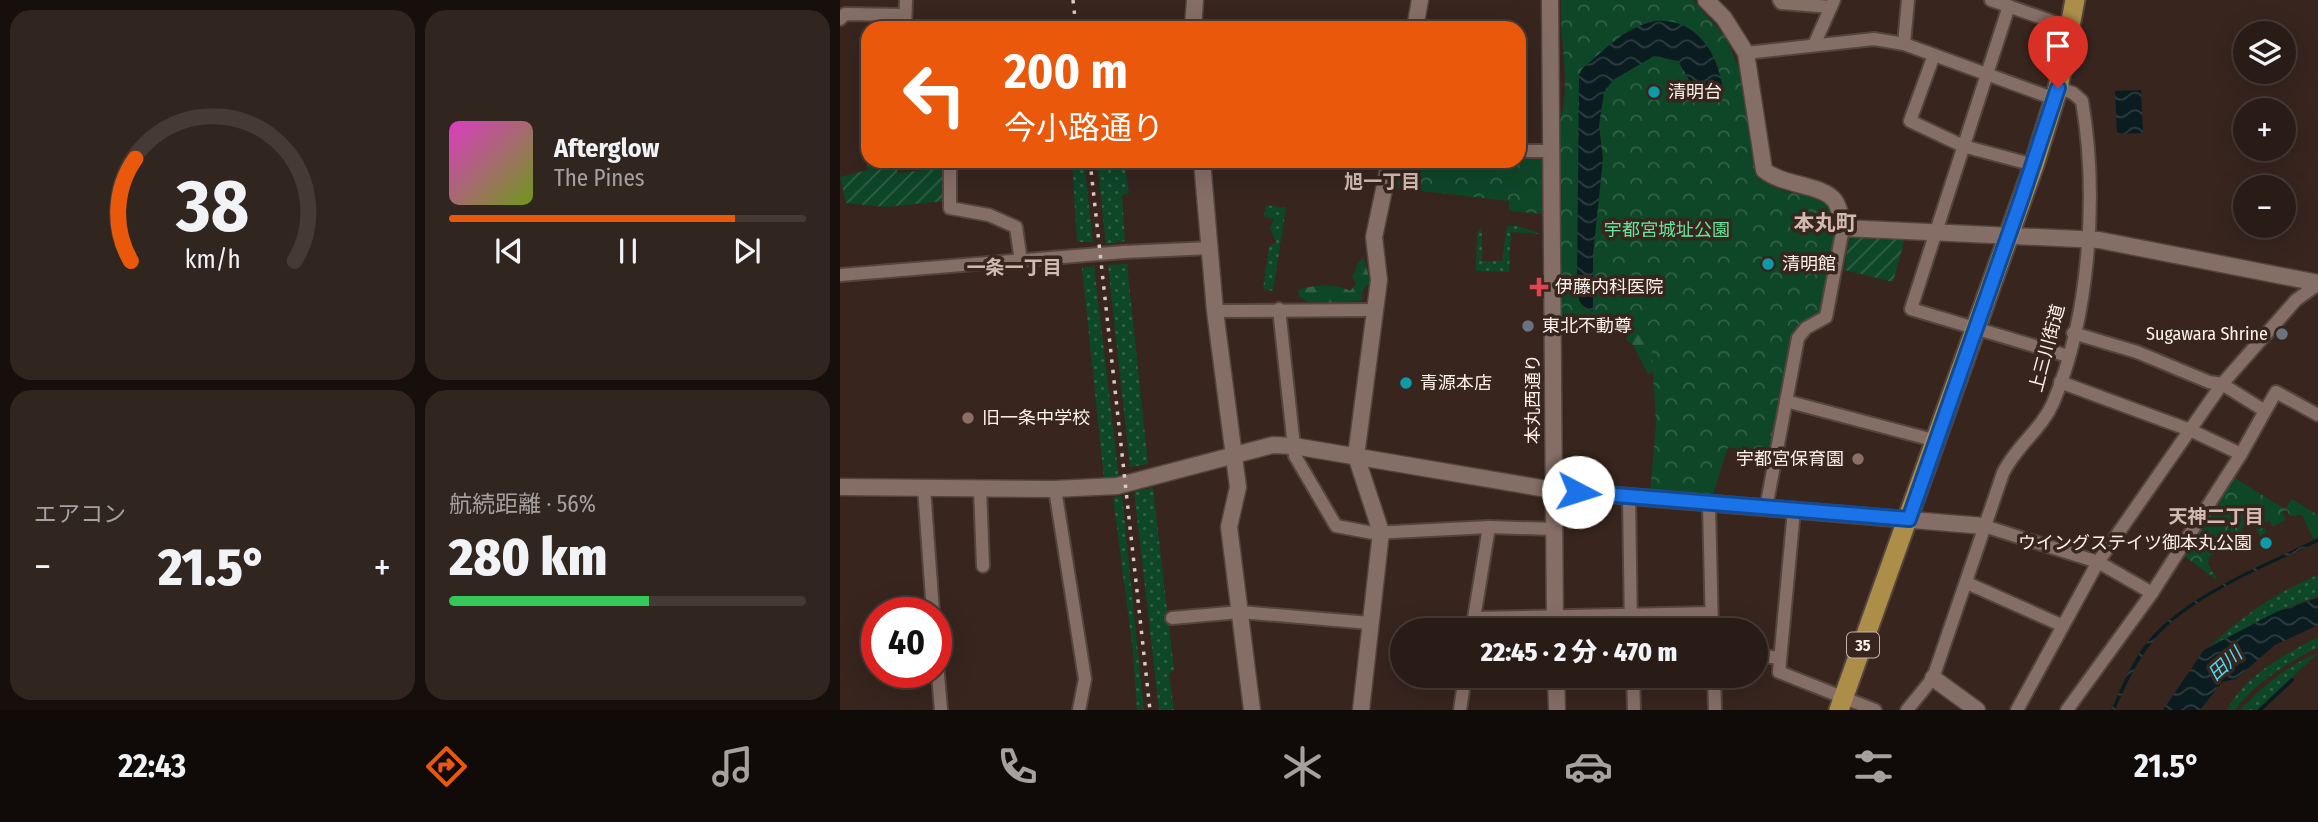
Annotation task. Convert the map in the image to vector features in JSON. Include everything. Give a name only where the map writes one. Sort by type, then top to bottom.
[{"type":"main road","name":"35","points":[[1841,704],[2034,165],[2056,93],[2076,0]]},
{"type":"street","points":[[840,19],[845,14],[905,21],[906,0]]},
{"type":"street","points":[[1194,21],[1195,0]]},
{"type":"street","points":[[1416,21],[1420,0]]},
{"type":"street","name":"本丸西通り","points":[[1550,0],[1555,618]]},
{"type":"street","points":[[1706,0],[1724,18],[1746,53],[1764,170],[1776,179],[1829,195],[1837,204],[1843,228],[1829,309],[1821,321],[1800,331],[1766,508]]},
{"type":"street","points":[[1779,0],[1780,3],[1832,4],[1814,44]]},
{"type":"street","points":[[1904,44],[1909,0]]},
{"type":"street","points":[[1991,0],[2071,28]]},
{"type":"street","points":[[2009,6],[1912,309],[2068,356]]},
{"type":"street","points":[[1746,53],[1874,39],[1904,44],[1986,73],[2056,93]]},
{"type":"street","points":[[1934,55],[1910,121],[1963,146],[2034,165]]},
{"type":"street","name":"上三川街道","points":[[1907,710],[1933,678],[1984,526],[2009,461],[2049,412],[2068,356],[2086,272],[2089,240],[2082,101],[2073,93],[2056,93]]},
{"type":"street","points":[[1526,151],[1550,151]]},
{"type":"street","points":[[950,168],[950,208],[989,215],[1016,227],[1021,261]]},
{"type":"street","points":[[1203,168],[1215,311],[1238,487],[1229,527],[1252,710]]},
{"type":"street","points":[[1361,710],[1381,532],[1356,456],[1379,280],[1374,237],[1389,168]]},
{"type":"street","points":[[1843,228],[2089,240],[2318,284]]},
{"type":"street","points":[[840,275],[1210,248]]},
{"type":"street","points":[[2017,710],[2061,625],[2098,562],[2222,384],[2295,300],[2318,284]]},
{"type":"street","points":[[1279,309],[1295,456],[1336,526],[1381,532],[1489,527],[1553,529]]},
{"type":"street","points":[[1215,311],[1374,310]]},
{"type":"street","points":[[2073,333],[2137,352],[2208,382],[2222,384],[2264,411]]},
{"type":"street","points":[[2060,383],[2190,430],[2241,454]]},
{"type":"street","points":[[2067,710],[2152,593],[2241,454],[2276,392],[2318,415]]},
{"type":"street","points":[[1786,401],[1937,441]]},
{"type":"street","points":[[840,487],[1055,489],[1117,486],[1273,445],[1294,446],[1553,490],[1984,526],[2098,562],[2152,593]]},
{"type":"street","points":[[924,488],[932,597]]},
{"type":"street","points":[[980,488],[983,566]]},
{"type":"street","points":[[1055,489],[1085,679],[1079,710]]},
{"type":"street","points":[[1629,496],[1631,615]]},
{"type":"street","points":[[1709,504],[1711,618]]},
{"type":"street","points":[[1794,510],[1779,672],[1841,704],[1875,710]]},
{"type":"street","points":[[1474,618],[1489,527]]},
{"type":"street","points":[[1967,583],[2061,625]]},
{"type":"street","points":[[1172,618],[1240,612],[1370,623]]},
{"type":"street","points":[[1606,618],[1711,613]]},
{"type":"street","points":[[1768,657],[1780,658]]},
{"type":"street","points":[[1933,678],[1977,710]]},
{"type":"street","points":[[939,688],[941,710]]},
{"type":"street","points":[[1460,710],[1463,688]]},
{"type":"street","points":[[1556,688],[1557,710]]},
{"type":"street","points":[[1633,688],[1634,710]]},
{"type":"street","points":[[1714,688],[1715,710]]},
{"type":"green space","name":"宇都宮城址公園","points":[[1561,0],[1693,0],[1727,39],[1739,69],[1755,168],[1760,177],[1768,184],[1788,192],[1831,202],[1835,225],[1823,311],[1794,329],[1772,457],[1728,447],[1712,498],[1694,497],[1693,493],[1650,493],[1656,424],[1651,336],[1560,330],[1560,123],[1565,92]]},
{"type":"green space","points":[[1526,153],[1544,154],[1542,214],[1509,211],[1509,201],[1395,188],[1399,168],[1526,168]]},
{"type":"green space","points":[[897,168],[898,173],[944,168],[945,201],[886,207],[846,203],[840,177],[868,170]]},
{"type":"green space","points":[[1072,168],[1085,168],[1093,242],[1077,242]]},
{"type":"green space","points":[[1098,168],[1125,168],[1129,193],[1122,195],[1125,241],[1106,244]]},
{"type":"green space","points":[[1266,205],[1286,208],[1273,291],[1263,289],[1269,247],[1276,242],[1270,228],[1274,219],[1264,217]]},
{"type":"green space","points":[[1507,226],[1518,226],[1542,234],[1511,232],[1509,272],[1476,271],[1477,233],[1482,227],[1482,261],[1502,261]]},
{"type":"green space","points":[[1850,235],[1905,238],[1893,282],[1844,270]]},
{"type":"green space","points":[[1364,258],[1370,282],[1362,292],[1362,300],[1355,303],[1307,302],[1299,296],[1298,290],[1317,286],[1338,287],[1350,291],[1356,284],[1352,277],[1359,261]]},
{"type":"green space","points":[[1127,264],[1148,464],[1130,467],[1108,265]]},
{"type":"green space","points":[[1094,266],[1119,478],[1104,479],[1082,268]]},
{"type":"green space","points":[[1630,330],[1647,331],[1655,340],[1655,371],[1648,374],[1633,345],[1626,340]]},
{"type":"green space","points":[[2233,477],[2285,509],[2292,499],[2318,515],[2318,538],[2314,540],[2302,515],[2290,516],[2287,510],[2282,512],[2286,520],[2273,527],[2270,521],[2262,523],[2267,532],[2260,536],[2252,522],[2241,529],[2248,541],[2242,545],[2236,537],[2230,540],[2234,546],[2222,553],[2218,546],[2213,547],[2216,553],[2209,557],[2208,564],[2218,581],[2183,555]]},
{"type":"green space","points":[[1153,488],[1174,669],[1169,674],[1174,710],[1159,710],[1134,491]]},
{"type":"green space","points":[[1122,496],[1144,710],[1137,710],[1133,652],[1113,497]]},
{"type":"green space","points":[[2318,575],[2318,596],[2276,612],[2208,648],[2260,606]]},
{"type":"green space","points":[[2318,637],[2318,647],[2263,682],[2235,710],[2227,710],[2244,686],[2266,667]]},
{"type":"green space","points":[[2318,653],[2257,710],[2240,710],[2276,677]]},
{"type":"water","points":[[1655,21],[1670,21],[1682,25],[1703,41],[1716,64],[1723,91],[1695,90],[1678,61],[1654,56],[1613,80],[1604,92],[1599,126],[1603,159],[1593,254],[1593,311],[1580,303],[1577,287],[1579,75],[1582,69],[1616,40],[1633,29]]},
{"type":"water","points":[[2141,90],[2143,133],[2117,134],[2115,91]]},
{"type":"water","points":[[2318,538],[2318,542],[2230,584],[2187,610],[2154,640],[2127,683],[2115,710],[2111,710],[2141,651],[2154,634],[2171,619],[2210,592]]},
{"type":"water","name":"田川","points":[[2318,598],[2318,625],[2275,645],[2236,679],[2222,682],[2200,710],[2163,710],[2204,650],[2276,612]]},
{"type":"waterway","points":[[2260,710],[2292,680]]},
{"type":"railway","points":[[1073,0],[1075,21]]},
{"type":"railway","points":[[1091,168],[1150,710]]},
{"type":"place","name":"清明台","points":[[1654,92]]},
{"type":"place","name":"清明館","points":[[1768,264]]},
{"type":"place","name":"伊藤内科医院","points":[[1539,287]]},
{"type":"place","name":"東北不動尊","points":[[1528,326]]},
{"type":"place","name":"Sugawara Shrine","points":[[2282,334]]},
{"type":"place","name":"青源本店","points":[[1406,383]]},
{"type":"place","name":"旧一条中学校","points":[[968,418]]},
{"type":"place","name":"宇都宮保育園","points":[[1858,459]]},
{"type":"place","name":"ウイングステイツ御本丸公園","points":[[2266,543]]},
{"type":"district","name":"旭一丁目","points":[[1382,181]]},
{"type":"district","name":"本丸町","points":[[1825,223]]},
{"type":"district","name":"一条一丁目","points":[[1014,267]]},
{"type":"district","name":"天神二丁目","points":[[2216,516]]},
{"type":"route","points":[[1578,492],[1909,519],[2058,88]]}]
